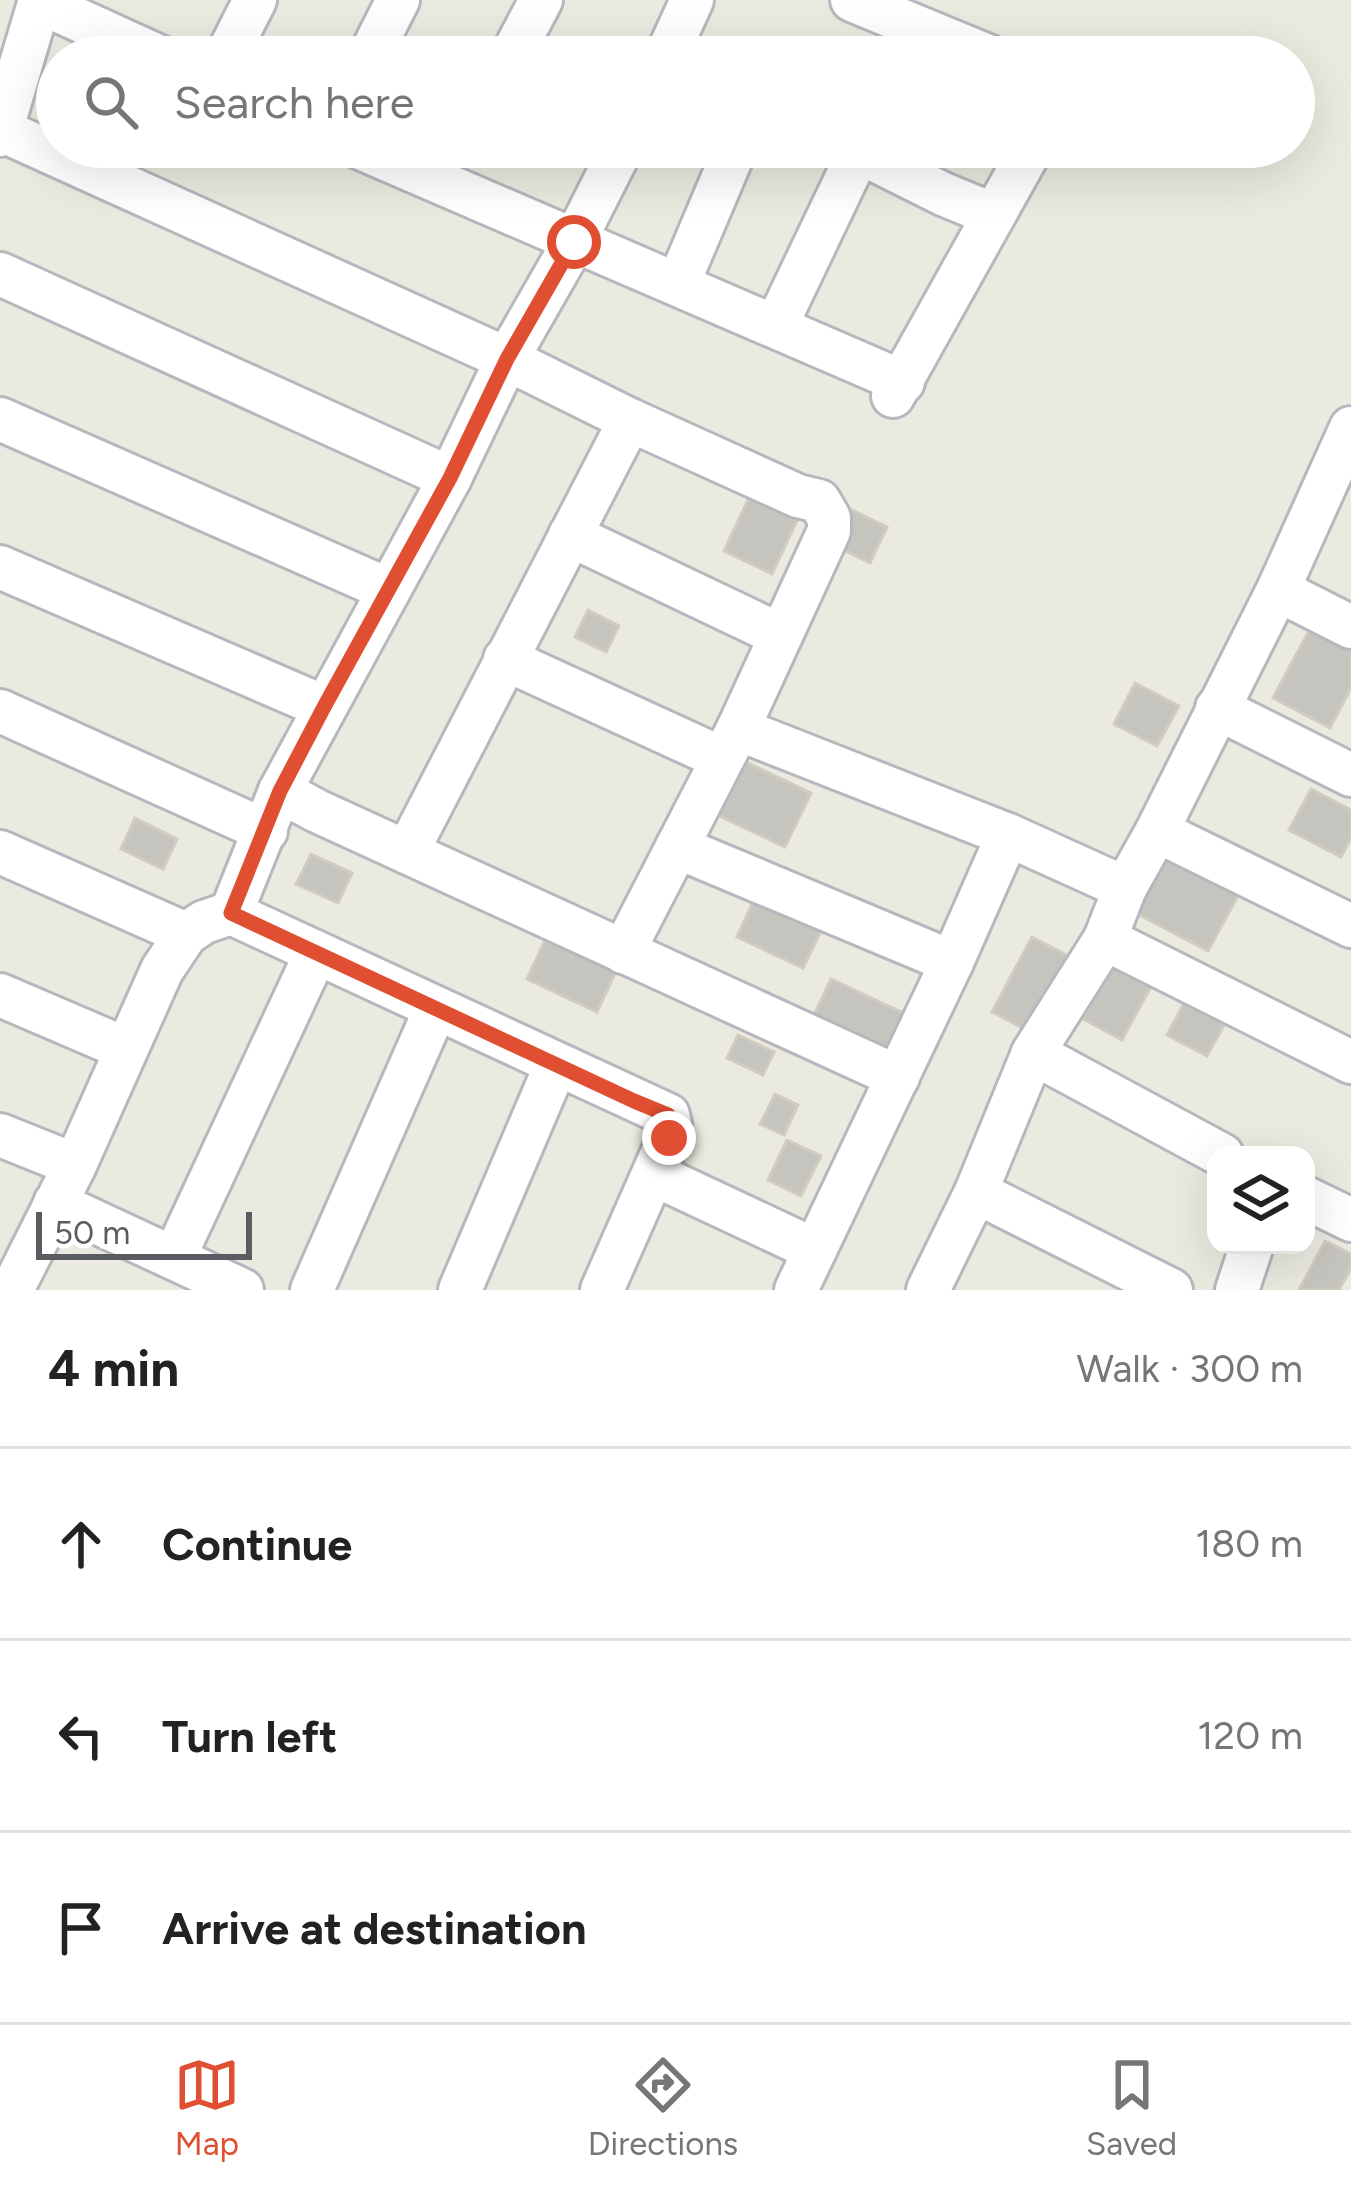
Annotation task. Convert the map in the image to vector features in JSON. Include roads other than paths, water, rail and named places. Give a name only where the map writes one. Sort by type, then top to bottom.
[{"type":"street","points":[[237,36],[255,0]]},
{"type":"street","points":[[380,36],[398,0]]},
{"type":"street","points":[[522,36],[541,0]]},
{"type":"street","points":[[676,36],[692,0]]},
{"type":"street","points":[[853,0],[940,36]]},
{"type":"street","points":[[36,149],[1,133],[39,1],[115,36]]},
{"type":"street","points":[[79,168],[819,502],[829,518],[829,531],[729,744],[623,952]]},
{"type":"street","points":[[459,168],[574,242],[776,326],[898,389],[1021,168]]},
{"type":"street","points":[[231,913],[273,811],[324,707],[611,168]]},
{"type":"street","points":[[678,284],[727,168]]},
{"type":"street","points":[[776,326],[846,168]]},
{"type":"street","points":[[893,168],[994,215]]},
{"type":"street","points":[[0,274],[450,478]]},
{"type":"street","points":[[0,419],[388,590]]},
{"type":"street","points":[[407,852],[630,420]]},
{"type":"street","points":[[928,1290],[976,1192],[1033,1053],[1106,939],[1125,888],[1341,476],[1351,428]]},
{"type":"street","points":[[570,536],[781,635]]},
{"type":"street","points":[[0,567],[324,707]]},
{"type":"street","points":[[1278,590],[1351,627]]},
{"type":"street","points":[[506,658],[729,744],[1008,835],[1125,888]]},
{"type":"street","points":[[1217,708],[1351,775]]},
{"type":"street","points":[[0,711],[273,811],[407,852],[898,1077]]},
{"type":"street","points":[[1157,831],[1351,926]]},
{"type":"street","points":[[796,1290],[1008,835]]},
{"type":"street","points":[[677,847],[952,962]]},
{"type":"street","points":[[0,852],[186,934]]},
{"type":"street","points":[[0,1284],[12,1290],[75,1166],[162,970],[186,934],[203,922],[231,913],[668,1115],[669,1138],[602,1290]]},
{"type":"street","points":[[1106,939],[1351,1062]]},
{"type":"street","points":[[174,1258],[316,953]]},
{"type":"street","points":[[0,994],[126,1049]]},
{"type":"street","points":[[312,1290],[436,1008]]},
{"type":"street","points":[[1033,1053],[1207,1147]]},
{"type":"street","points":[[460,1290],[556,1065]]},
{"type":"street","points":[[0,1135],[75,1166]]},
{"type":"street","points":[[655,1175],[815,1250]]},
{"type":"street","points":[[976,1192],[1171,1290]]},
{"type":"street","points":[[1315,1202],[1351,1220]]},
{"type":"street","points":[[56,1203],[242,1290]]},
{"type":"street","points":[[1237,1290],[1249,1254]]}]
